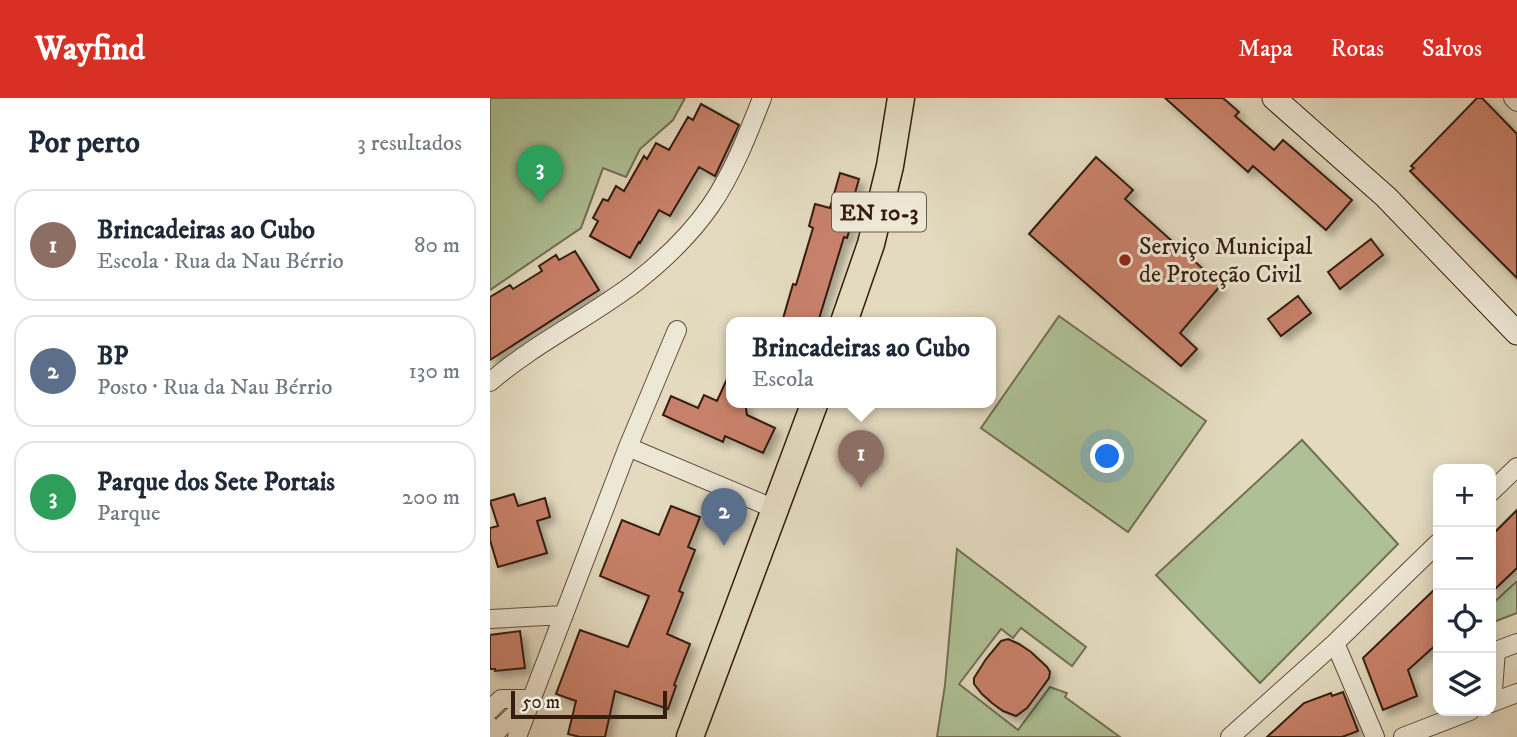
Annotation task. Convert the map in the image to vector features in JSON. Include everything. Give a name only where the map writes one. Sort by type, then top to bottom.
[{"type":"main road","name":"EN 10-3","points":[[846,317],[871,244],[890,166],[901,98]]},
{"type":"main road","points":[[1274,98],[1385,197],[1517,333]]},
{"type":"main road","points":[[690,737],[813,408]]},
{"type":"street","points":[[490,382],[510,365],[635,283],[679,244],[711,205],[747,136],[762,98]]},
{"type":"street","points":[[1513,98],[1517,102]]},
{"type":"street","points":[[517,737],[628,447],[677,330]]},
{"type":"street","points":[[628,447],[775,509]]},
{"type":"street","points":[[1496,487],[1517,467]]},
{"type":"street","points":[[1230,737],[1335,643],[1433,548]]},
{"type":"street","points":[[490,619],[564,615]]},
{"type":"street","points":[[1335,643],[1375,737]]},
{"type":"street","points":[[1496,653],[1517,643]]},
{"type":"street","points":[[1496,701],[1517,693]]},
{"type":"street","points":[[490,710],[501,699],[532,699]]},
{"type":"street","points":[[490,726],[493,735],[532,699]]},
{"type":"street","points":[[1403,737],[1457,716]]},
{"type":"green space","points":[[490,98],[685,98],[673,120],[640,149],[626,177],[603,168],[581,228],[490,290]]},
{"type":"green space","points":[[1059,316],[1206,421],[1128,532],[981,428]]},
{"type":"green space","points":[[1302,440],[1398,544],[1260,683],[1156,575]]},
{"type":"green space","points":[[957,549],[1086,647],[1072,666],[1021,628],[1013,638],[1001,629],[959,684],[1018,730],[1050,687],[1067,693],[1065,697],[1120,737],[937,737],[945,685]]},
{"type":"green space","points":[[1517,581],[1517,613],[1496,621],[1496,600]]},
{"type":"building","points":[[1165,98],[1223,98],[1239,112],[1235,116],[1274,150],[1283,140],[1352,200],[1326,230],[1253,166],[1248,172]]},
{"type":"building","points":[[1477,98],[1482,98],[1517,134],[1517,278],[1410,171],[1414,168],[1411,166]]},
{"type":"building","points":[[701,104],[739,125],[715,176],[699,167],[670,216],[659,210],[630,258],[590,236],[598,221],[593,218],[603,199],[608,201],[616,186],[624,191],[644,156],[647,159],[656,143],[669,150],[688,117],[693,120]]},
{"type":"building","name":"Serviço Municipal de Proteção Civil","points":[[1096,157],[1133,190],[1125,199],[1221,285],[1180,333],[1197,349],[1181,366],[1029,234]]},
{"type":"building","points":[[840,173],[859,179],[849,214],[854,215],[847,238],[844,237],[820,317],[783,317],[813,228],[809,226],[815,204],[830,208]]},
{"type":"building","points":[[1371,239],[1383,255],[1340,289],[1328,272]]},
{"type":"building","points":[[575,251],[599,290],[490,360],[490,297],[510,285],[513,289],[542,271],[539,266],[556,255],[559,260]]},
{"type":"building","points":[[1298,296],[1311,313],[1281,336],[1268,319]]},
{"type":"building","points":[[726,381],[726,408],[746,408],[747,415],[775,428],[763,453],[725,436],[723,442],[663,415],[671,396],[698,408],[704,395],[717,401]]},
{"type":"building","points":[[514,494],[518,506],[545,498],[550,517],[537,521],[547,553],[498,567],[490,540],[490,528],[498,526],[490,501]]},
{"type":"building","points":[[671,506],[700,517],[688,547],[695,550],[679,591],[683,593],[667,634],[690,644],[668,709],[615,691],[605,737],[568,734],[576,701],[556,694],[580,630],[628,647],[649,596],[600,576],[622,520],[659,535]]},
{"type":"building","points":[[1517,510],[1517,568],[1496,588],[1496,531]]},
{"type":"building","points":[[1433,591],[1433,648],[1408,670],[1417,696],[1383,710],[1363,658]]},
{"type":"building","points":[[520,631],[525,668],[495,671],[490,669],[490,635]]},
{"type":"building","points":[[1008,639],[1031,652],[1050,672],[1049,678],[1027,708],[1016,716],[992,703],[974,684],[974,678],[986,659],[1001,641]]},
{"type":"building","points":[[1343,692],[1358,731],[1342,737],[1267,737],[1304,703],[1331,693],[1332,696]]},
{"type":"place","name":"Parque dos Sete Portais","points":[[540,203]]},
{"type":"place","name":"Serviço Municipal de Proteção Civil","points":[[1125,260]]},
{"type":"place","name":"Brincadeiras ao Cubo","points":[[861,488]]},
{"type":"place","name":"BP","points":[[724,546]]}]
